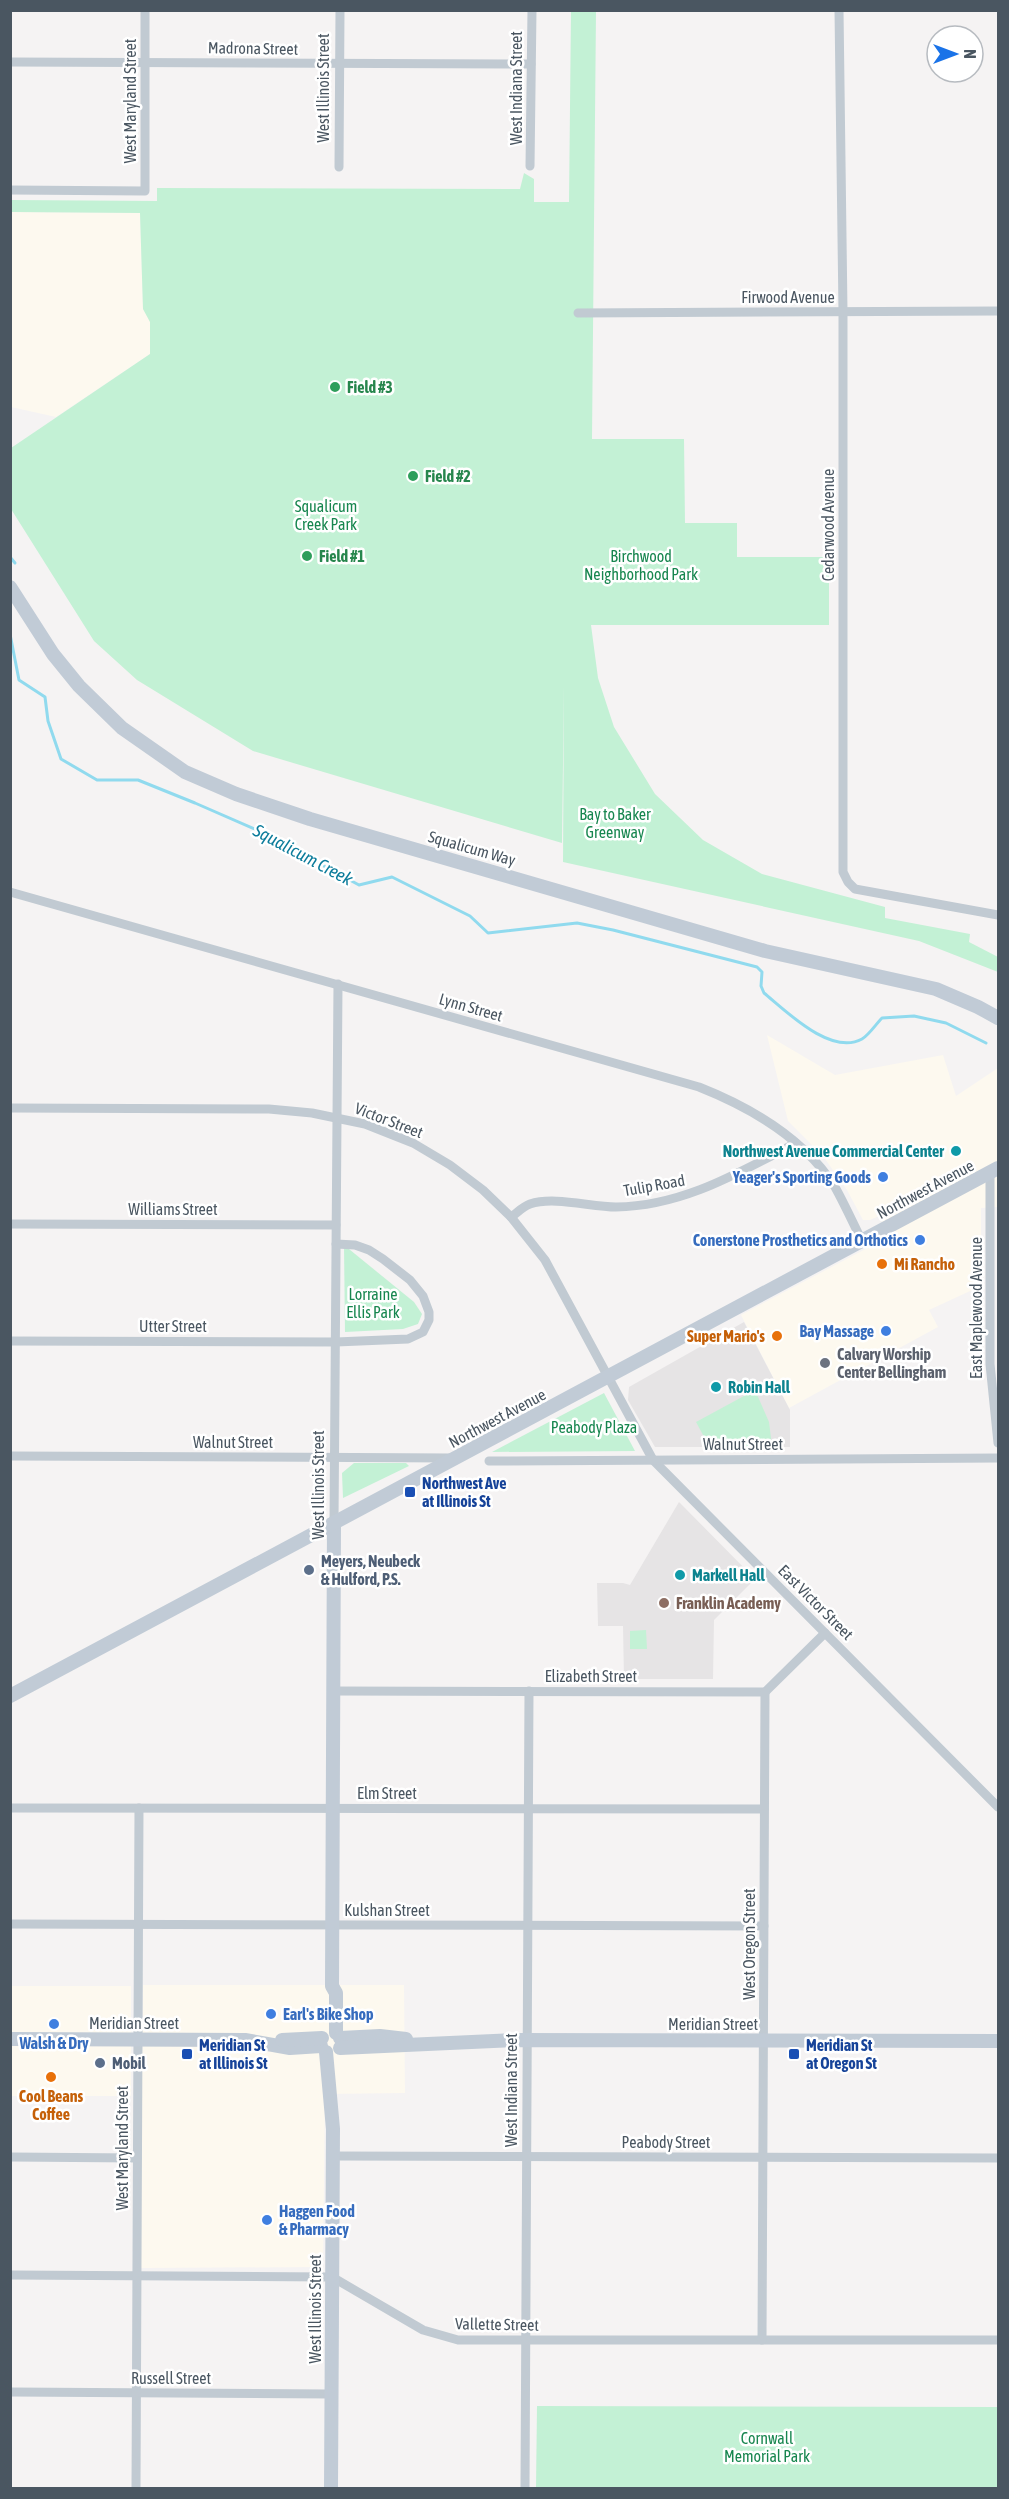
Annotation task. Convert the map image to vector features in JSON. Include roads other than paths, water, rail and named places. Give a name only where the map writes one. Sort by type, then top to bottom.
[{"type":"main road","name":"Squalicum Way","points":[[11,589],[53,654],[78,686],[122,728],[184,772],[236,794],[310,819],[765,951],[936,989],[999,1018]]},
{"type":"main road","name":"Northwest Avenue","points":[[10,1696],[994,1170]]},
{"type":"main road","name":"West Illinois Street","points":[[331,2488],[333,2129],[338,2103],[328,1992],[332,1986],[334,1523]]},
{"type":"main road","name":"Meridian Street","points":[[10,2039],[245,2040],[256,2043],[429,2044],[527,2040],[999,2041]]},
{"type":"street","name":"West Maryland Street","points":[[10,190],[145,191],[145,10]]},
{"type":"street","name":"West Illinois Street","points":[[339,167],[340,10]]},
{"type":"street","name":"West Indiana Street","points":[[530,166],[531,10]]},
{"type":"street","name":"Cedarwood Avenue","points":[[839,10],[843,312],[843,872],[855,889],[999,915]]},
{"type":"street","name":"Madrona Street","points":[[10,62],[531,64]]},
{"type":"street","name":"Firwood Avenue","points":[[578,313],[999,311]]},
{"type":"street","name":"Lynn Street","points":[[10,892],[699,1087],[741,1105],[780,1129],[796,1143],[829,1180],[862,1241]]},
{"type":"street","name":"West Illinois Street","points":[[334,1523],[338,984]]},
{"type":"street","name":"Victor Street","points":[[10,1107],[269,1109],[337,1117],[365,1124],[394,1136],[441,1159],[483,1190],[511,1217],[545,1260],[609,1376]]},
{"type":"street","name":"Tulip Road","points":[[511,1217],[523,1208],[540,1202],[619,1207],[681,1197],[710,1187],[796,1143]]},
{"type":"street","name":"East Maplewood Avenue","points":[[994,1170],[990,1364],[999,1443]]},
{"type":"street","name":"Williams Street","points":[[10,1224],[336,1225]]},
{"type":"street","name":"Utter Street","points":[[10,1341],[336,1342],[414,1338],[423,1332],[429,1320],[423,1296],[399,1270],[363,1248],[336,1244]]},
{"type":"street","name":"East Victor Street","points":[[609,1376],[653,1460],[999,1807]]},
{"type":"street","name":"Walnut Street","points":[[10,1456],[456,1458]]},
{"type":"street","name":"Walnut Street","points":[[489,1461],[999,1458]]},
{"type":"street","points":[[765,1692],[825,1633]]},
{"type":"street","name":"Elizabeth Street","points":[[333,1691],[765,1692]]},
{"type":"street","name":"West Indiana Street","points":[[525,2488],[529,1691]]},
{"type":"street","name":"West Oregon Street","points":[[762,2340],[765,1692]]},
{"type":"street","name":"Elm Street","points":[[10,1808],[764,1809]]},
{"type":"street","name":"West Maryland Street","points":[[136,2488],[139,1808]]},
{"type":"street","name":"Kulshan Street","points":[[10,1924],[764,1926]]},
{"type":"street","name":"Peabody Street","points":[[333,2156],[999,2158]]},
{"type":"street","points":[[10,2157],[137,2158]]},
{"type":"street","name":"Vallette Street","points":[[10,2275],[332,2277],[432,2334],[458,2340],[999,2340]]},
{"type":"street","name":"Russell Street","points":[[10,2392],[331,2394]]},
{"type":"waterway","name":"Squalicum Creek","points":[[10,557],[15,563]]},
{"type":"waterway","name":"Squalicum Creek","points":[[10,634],[19,680],[45,697],[48,721],[61,759],[97,780],[138,780],[259,831],[359,885],[392,877],[470,916],[488,933],[577,923],[757,967],[762,972],[761,986],[764,993],[810,1030],[837,1042],[850,1043],[862,1039],[882,1018],[914,1016],[946,1023],[986,1043]]},
{"type":"place","name":"Field #3","points":[[335,387]]},
{"type":"place","name":"Field #2","points":[[413,476]]},
{"type":"place","name":"Field #1","points":[[307,556]]},
{"type":"place","name":"Northwest Avenue Commercial Center","points":[[956,1151]]},
{"type":"place","name":"Yeager's Sporting Goods","points":[[883,1177]]},
{"type":"place","name":"Conerstone Prosthetics and Orthotics","points":[[920,1240]]},
{"type":"place","name":"Mi Rancho","points":[[882,1264]]},
{"type":"place","name":"Bay Massage","points":[[886,1331]]},
{"type":"place","name":"Super Mario's","points":[[777,1336]]},
{"type":"place","name":"Calvary Worship Center Bellingham","points":[[825,1363]]},
{"type":"place","name":"Robin Hall","points":[[716,1387]]},
{"type":"place","name":"Northwest Ave at Illinois St","points":[[410,1492]]},
{"type":"place","name":"Meyers, Neubeck & Hulford, P.S.","points":[[309,1570]]},
{"type":"place","name":"Markell Hall","points":[[680,1575]]},
{"type":"place","name":"Franklin Academy","points":[[664,1603]]},
{"type":"place","name":"Earl's Bike Shop","points":[[271,2014]]},
{"type":"place","name":"Walsh & Dry","points":[[54,2024]]},
{"type":"place","name":"Meridian St at Illinois St","points":[[187,2054]]},
{"type":"place","name":"Meridian St at Oregon St","points":[[794,2054]]},
{"type":"place","name":"Mobil","points":[[100,2063]]},
{"type":"place","name":"Cool Beans Coffee","points":[[51,2077]]},
{"type":"place","name":"Haggen Food & Pharmacy","points":[[267,2220]]},
{"type":"park label","name":"Squalicum Creek Park","points":[[326,515]]},
{"type":"park label","name":"Birchwood Neighborhood Park","points":[[641,565]]},
{"type":"park label","name":"Bay to Baker Greenway","points":[[615,823]]},
{"type":"park label","name":"Lorraine Ellis Park","points":[[373,1303]]},
{"type":"park label","name":"Peabody Plaza","points":[[594,1427]]},
{"type":"park label","name":"Cornwall Memorial Park","points":[[767,2447]]}]
